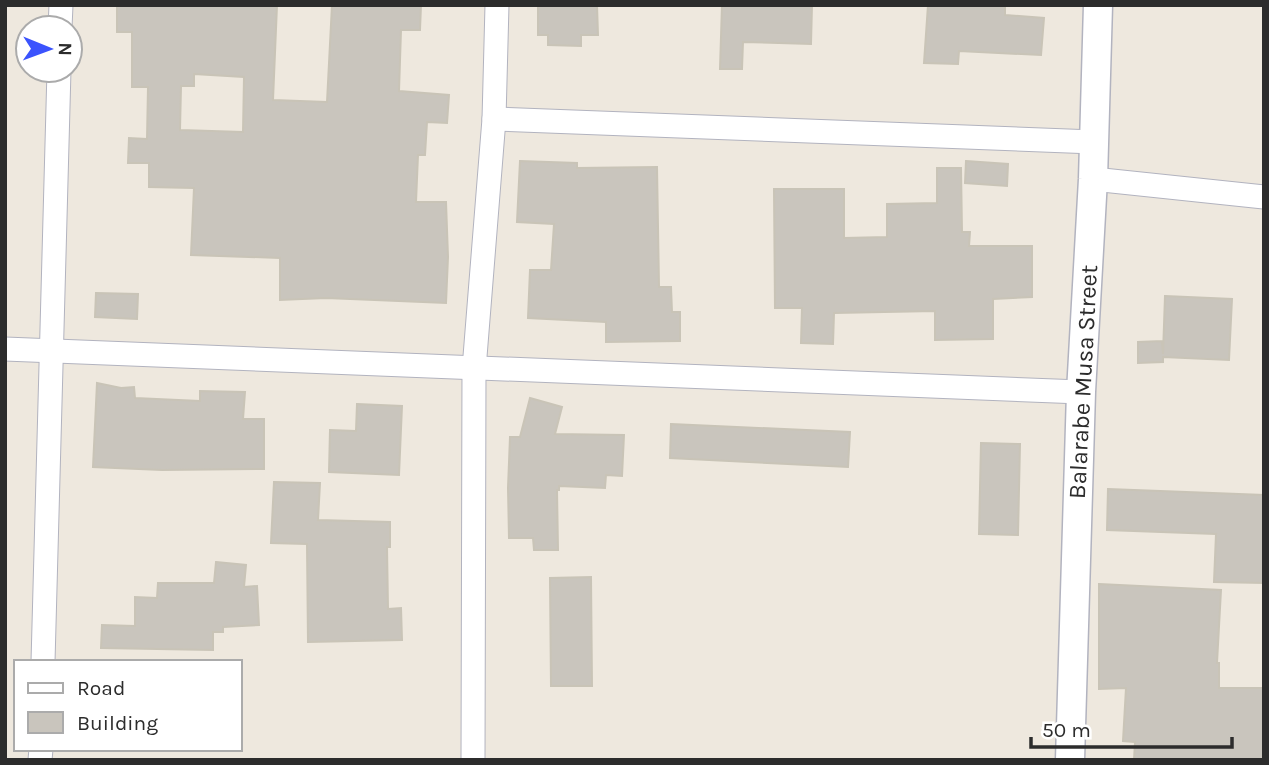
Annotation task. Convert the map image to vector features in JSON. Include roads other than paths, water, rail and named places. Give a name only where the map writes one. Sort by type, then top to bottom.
[{"type":"street","points":[[473,760],[474,369],[494,119],[496,5]]},
{"type":"street","name":"Balarabe Musa Street","points":[[1069,760],[1098,5]]},
{"type":"street","points":[[43,660],[59,84]]},
{"type":"street","points":[[494,119],[1094,142]]},
{"type":"street","points":[[1093,179],[1264,197]]},
{"type":"street","points":[[5,349],[1082,392]]}]
